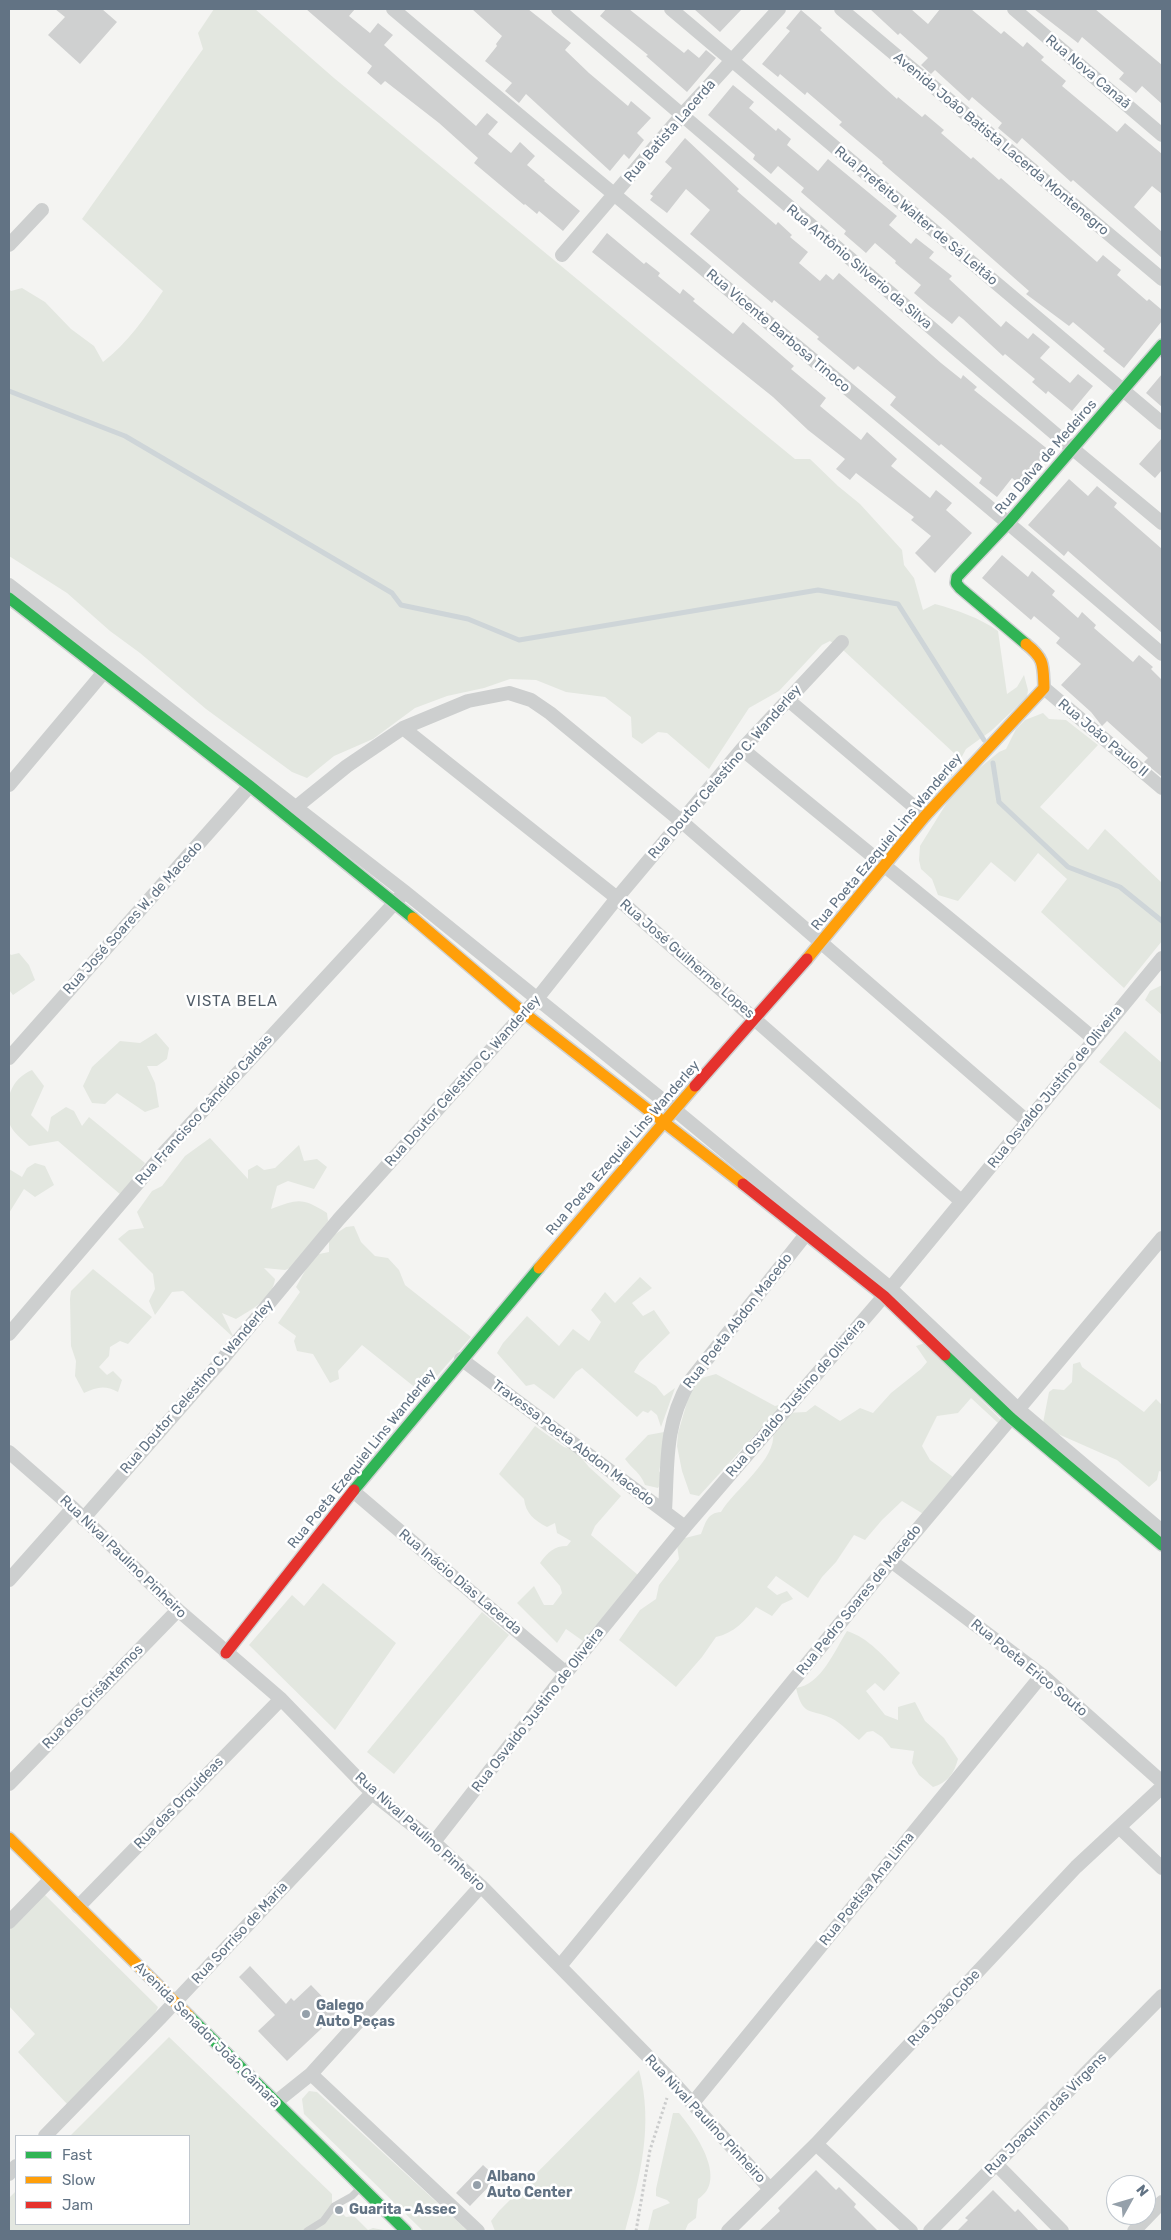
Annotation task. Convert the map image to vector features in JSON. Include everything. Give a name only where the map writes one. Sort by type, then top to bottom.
[{"type":"street","name":"Rua Vicente Barbosa Tinoco","points":[[393,9],[614,196],[1009,522],[1162,654]]},
{"type":"street","name":"Rua Antônio Silverio da Silva","points":[[558,9],[1162,523]]},
{"type":"street","name":"Rua Prefeito Walter de Sá Leitão","points":[[671,9],[1162,423]]},
{"type":"street","name":"Rua Batista Lacerda","points":[[562,255],[731,60],[779,9]]},
{"type":"street","name":"Avenida João Batista Lacerda Montenegro","points":[[841,9],[1162,279]]},
{"type":"street","name":"Rua Nova Canaã","points":[[1014,9],[1162,135]]},
{"type":"street","points":[[9,245],[42,210]]},
{"type":"street","name":"Rua Dalva de Medeiros","points":[[1044,688],[1044,670],[1039,654],[960,588],[956,583],[957,577],[1009,522],[1162,346]]},
{"type":"street","points":[[9,584],[108,667],[291,811],[405,892],[536,1000],[675,1110],[810,1230]]},
{"type":"street","points":[[9,598],[108,667]]},
{"type":"street","name":"Rua Doutor Celestino C. Wanderley","points":[[83,1519],[216,1367],[339,1219],[536,1000],[617,898],[742,748],[842,642]]},
{"type":"street","points":[[9,785],[108,667]]},
{"type":"street","name":"Rua João Paulo II","points":[[1044,688],[1162,788]]},
{"type":"street","name":"Rua Poeta Ezequiel Lins Wanderley","points":[[226,1653],[353,1491],[461,1359],[664,1121],[822,942],[925,816],[1044,688]]},
{"type":"street","points":[[291,811],[348,766],[403,728],[468,701],[499,694],[519,695],[531,700],[550,713],[681,821],[1028,1122]]},
{"type":"street","points":[[787,699],[925,816]]},
{"type":"street","name":"Rua José Guilherme Lopes","points":[[403,728],[617,898],[756,1018],[961,1201]]},
{"type":"street","points":[[742,748],[884,867],[990,951],[1094,1039]]},
{"type":"street","name":"Rua José Soares W. de Macedo","points":[[9,1058],[254,782]]},
{"type":"street","points":[[291,811],[524,1012],[664,1121],[810,1230],[887,1292],[1014,1413],[1160,1533]]},
{"type":"street","name":"Rua Francisco Cândido Caldas","points":[[9,1334],[162,1154],[405,892]]},
{"type":"street","name":"Rua Osvaldo Justino de Oliveira","points":[[434,1842],[566,1673],[685,1527],[887,1292],[1162,958]]},
{"type":"street","name":"Rua Poeta Abdon Macedo","points":[[665,1511],[670,1427],[677,1404],[689,1382],[810,1230]]},
{"type":"street","name":"Rua Pedro Soares de Macedo","points":[[560,1966],[891,1560],[1162,1238]]},
{"type":"street","name":"Travessa Poeta Abdon Macedo","points":[[461,1359],[685,1527]]},
{"type":"street","name":"Rua Nival Paulino Pinheiro","points":[[9,1452],[72,1508],[178,1610],[281,1699],[372,1793],[434,1842],[481,1886],[672,2081],[770,2189]]},
{"type":"street","name":"Rua Inácio Dias Lacerda","points":[[353,1491],[566,1673]]},
{"type":"street","points":[[9,1580],[72,1508]]},
{"type":"street","name":"Rua Poeta Erico Souto","points":[[891,1560],[1042,1675],[1162,1782]]},
{"type":"street","name":"Rua dos Crisântemos","points":[[9,1784],[178,1610]]},
{"type":"street","name":"Rua Poetisa Ana Lima","points":[[692,2104],[1042,1675]]},
{"type":"street","name":"Rua das Orquídeas","points":[[78,1907],[281,1699]]},
{"type":"street","name":"Rua João Cobe","points":[[728,2231],[816,2144],[1076,1867],[1162,1787]]},
{"type":"street","name":"Rua Sorriso de Maria","points":[[46,2135],[372,1793]]},
{"type":"street","points":[[1120,1828],[1162,1868]]},
{"type":"street","name":"Avenida Senador João Câmara","points":[[9,1838],[406,2231]]},
{"type":"street","points":[[9,1922],[50,1880]]},
{"type":"street","points":[[276,2102],[311,2074],[481,1886]]},
{"type":"street","name":"Rua Joaquim das Virgens","points":[[930,2231],[1162,1996]]},
{"type":"street","points":[[311,2074],[478,2231]]},
{"type":"street","points":[[816,2144],[911,2231]]},
{"type":"street","points":[[996,2164],[1062,2231]]},
{"type":"street","points":[[1134,2231],[1162,2202]]},
{"type":"lane","points":[[307,2231],[323,2221],[334,2206],[352,2196],[361,2187]]},
{"type":"path","points":[[636,2231],[650,2150],[672,2081]]},
{"type":"shaded area","points":[[214,9],[255,9],[334,78],[795,459],[810,459],[860,504],[902,550],[904,565],[914,578],[923,610],[935,604],[968,615],[998,631],[1007,694],[1017,687],[1024,675],[1028,690],[1027,697],[991,731],[966,749],[951,777],[931,795],[926,792],[956,759],[956,755],[842,649],[830,641],[822,645],[779,691],[749,708],[709,769],[667,733],[658,732],[642,744],[632,737],[631,717],[605,697],[566,692],[536,680],[510,679],[484,688],[447,696],[415,708],[373,739],[334,756],[307,778],[292,772],[206,709],[140,653],[110,631],[67,593],[9,556],[9,289],[11,291],[22,288],[45,302],[71,329],[94,346],[103,362],[120,347],[143,320],[163,291],[82,219],[203,49],[198,33]]},
{"type":"shaded area","points":[[1043,713],[1049,719],[1066,720],[1098,745],[1040,807],[1088,850],[1105,829],[1162,883],[1162,941],[1124,988],[1041,912],[1067,879],[1038,853],[1015,882],[991,862],[958,901],[938,895],[932,879],[921,869],[919,860],[920,846],[951,796],[977,770],[999,752],[1006,749],[1016,729],[1025,720]]},
{"type":"shaded area","points":[[9,953],[11,955],[19,953],[29,965],[35,980],[13,995],[9,990]]},
{"type":"shaded area","points":[[1162,985],[1162,1015],[1145,1000],[1150,991]]},
{"type":"shaded area","points":[[1125,1031],[1162,1063],[1162,1111],[1099,1062]]},
{"type":"shaded area","points":[[156,1033],[169,1048],[167,1059],[157,1066],[147,1066],[155,1083],[159,1107],[145,1112],[117,1093],[105,1104],[92,1103],[83,1086],[92,1067],[120,1041],[140,1043]]},
{"type":"shaded area","points":[[32,1070],[44,1086],[31,1115],[48,1132],[51,1117],[66,1107],[74,1111],[82,1126],[89,1117],[145,1163],[121,1195],[58,1141],[29,1146],[12,1129],[8,1114],[11,1091],[19,1079]]},
{"type":"shaded area","points":[[210,1138],[248,1179],[248,1170],[257,1165],[264,1170],[275,1168],[299,1145],[304,1161],[317,1159],[327,1167],[314,1189],[288,1181],[277,1186],[271,1209],[288,1203],[305,1202],[327,1213],[328,1221],[295,1266],[285,1270],[264,1268],[275,1279],[266,1298],[236,1319],[222,1313],[234,1338],[183,1291],[172,1292],[155,1315],[149,1301],[155,1289],[153,1274],[118,1239],[129,1230],[144,1228],[137,1212],[152,1191],[162,1186],[185,1156]]},
{"type":"shaded area","points":[[35,1163],[45,1166],[54,1185],[35,1197],[24,1189],[9,1213],[9,1169],[22,1177],[27,1168]]},
{"type":"shaded area","points":[[354,1226],[361,1242],[375,1256],[388,1258],[399,1270],[405,1285],[471,1337],[422,1393],[362,1345],[338,1371],[339,1379],[330,1383],[313,1354],[297,1351],[294,1341],[296,1336],[278,1323],[300,1292],[296,1287],[314,1255],[329,1252],[329,1238],[346,1227]]},
{"type":"shaded area","points":[[93,1269],[152,1317],[128,1344],[120,1341],[110,1347],[109,1356],[99,1367],[107,1375],[113,1371],[122,1380],[118,1392],[109,1388],[101,1388],[84,1393],[75,1376],[76,1361],[71,1346],[71,1291]]},
{"type":"shaded area","points":[[640,1277],[652,1288],[632,1303],[643,1316],[654,1310],[670,1333],[640,1362],[634,1372],[656,1386],[664,1396],[675,1388],[661,1427],[657,1415],[651,1410],[648,1413],[643,1411],[637,1417],[582,1368],[576,1372],[554,1399],[534,1384],[526,1386],[497,1353],[503,1343],[527,1316],[559,1346],[573,1329],[589,1341],[601,1322],[591,1310],[605,1292],[615,1303]]},
{"type":"shaded area","points":[[925,1343],[1004,1423],[998,1423],[971,1398],[958,1413],[937,1416],[922,1446],[930,1460],[953,1477],[925,1515],[902,1501],[865,1540],[854,1535],[808,1598],[776,1576],[767,1587],[777,1595],[787,1591],[793,1599],[782,1604],[772,1616],[756,1607],[739,1626],[728,1633],[716,1637],[702,1657],[676,1687],[619,1640],[640,1610],[656,1599],[659,1585],[679,1559],[677,1545],[681,1539],[701,1534],[710,1516],[721,1512],[762,1464],[772,1443],[773,1433],[786,1413],[806,1412],[815,1405],[840,1421],[860,1408],[873,1413],[891,1393],[927,1362],[916,1346]]},
{"type":"shaded area","points":[[1080,1362],[1082,1367],[1144,1412],[1156,1399],[1162,1405],[1162,1472],[1159,1471],[1157,1480],[1149,1487],[1117,1460],[1058,1434],[1043,1423],[1049,1392],[1053,1389],[1064,1390],[1072,1382],[1073,1364]]},
{"type":"shaded area","points":[[716,1374],[775,1406],[783,1404],[699,1496],[690,1494],[682,1471],[677,1446],[678,1433],[690,1392],[698,1379]]},
{"type":"shaded area","points":[[535,1426],[564,1447],[575,1450],[589,1467],[621,1496],[595,1526],[591,1535],[638,1575],[583,1641],[566,1629],[557,1643],[517,1603],[534,1586],[544,1605],[553,1605],[562,1593],[560,1586],[540,1563],[552,1550],[567,1546],[571,1541],[557,1533],[555,1523],[547,1527],[535,1519],[529,1513],[524,1499],[499,1474]]},
{"type":"shaded area","points":[[664,1432],[664,1451],[659,1471],[664,1479],[658,1488],[645,1485],[639,1474],[625,1459],[648,1435]]},
{"type":"shaded area","points":[[323,1583],[396,1643],[335,1730],[249,1645],[292,1595],[304,1606]]},
{"type":"shaded area","points":[[482,1612],[509,1635],[394,1774],[367,1752]]},
{"type":"shaded area","points":[[847,1631],[869,1643],[900,1673],[884,1691],[875,1683],[866,1691],[885,1715],[898,1720],[898,1707],[915,1702],[925,1721],[944,1738],[958,1759],[952,1773],[942,1783],[933,1787],[919,1775],[912,1763],[914,1751],[891,1748],[882,1737],[873,1731],[867,1732],[859,1740],[835,1720],[808,1710],[801,1704],[796,1688],[805,1685],[820,1674]]},
{"type":"shaded area","points":[[44,1894],[158,2007],[153,2018],[68,2105],[18,2052],[35,2034],[9,2006],[9,1930],[20,1915]]},
{"type":"shaded area","points":[[169,2037],[332,2194],[332,2203],[337,2208],[339,2205],[343,2209],[341,2212],[346,2217],[354,2216],[368,2230],[373,2228],[389,2231],[9,2231],[9,2198],[15,2192],[15,2225],[190,2225],[190,2135],[71,2135]]},
{"type":"shaded area","points":[[639,2070],[645,2111],[645,2131],[636,2191],[625,2231],[495,2231],[491,2221],[499,2211]]},
{"type":"shaded area","points":[[309,2091],[317,2092],[468,2231],[423,2231],[304,2114],[302,2099]]},
{"type":"shaded area","points":[[673,2113],[679,2113],[700,2144],[710,2168],[710,2180],[707,2191],[698,2199],[696,2218],[688,2224],[685,2231],[648,2231],[653,2210],[670,2203],[656,2196],[656,2189]]},
{"type":"building","points":[[55,9],[102,9],[117,22],[80,64],[48,35],[65,17]]},
{"type":"building","points":[[306,9],[355,9],[349,16],[370,33],[378,23],[393,35],[384,45],[476,126],[487,113],[498,122],[488,134],[511,153],[520,142],[535,156],[527,165],[580,211],[563,231],[539,211],[537,214],[524,205],[474,163],[478,158],[439,123],[385,81],[381,85],[367,73],[372,66]]},
{"type":"building","points":[[472,9],[528,9],[571,43],[565,50],[589,73],[628,106],[631,101],[651,118],[637,133],[644,140],[629,159],[624,154],[610,171],[526,94],[519,103],[505,91],[512,83],[485,61],[502,36]]},
{"type":"building","points":[[606,9],[629,9],[684,53],[688,49],[699,58],[706,50],[716,58],[687,92],[646,56],[648,55],[600,16]]},
{"type":"building","points":[[694,9],[742,9],[720,32]]},
{"type":"building","points":[[870,9],[911,9],[928,24],[940,9],[971,9],[1001,34],[1004,31],[1023,47],[1027,42],[1044,57],[1041,60],[1066,81],[1062,86],[1117,132],[1125,123],[1162,154],[1162,194],[1152,186],[1134,207],[1162,232],[1162,258],[1073,180],[1071,182],[1022,138],[1017,144],[998,128],[1002,123],[972,97],[969,101],[935,70],[931,74],[921,65],[928,58],[900,33],[898,35]]},
{"type":"building","points":[[1034,9],[1095,9],[1162,65],[1162,104],[1142,86],[1136,93],[1119,79],[1124,73],[1082,37],[1078,43]]},
{"type":"building","points":[[801,10],[822,28],[820,30],[897,99],[898,97],[922,117],[925,114],[944,130],[941,133],[971,159],[973,157],[999,180],[1001,178],[1097,262],[1103,255],[1121,270],[1117,275],[1147,301],[1149,299],[1162,310],[1162,321],[1124,368],[1073,322],[1069,326],[1026,294],[1029,291],[839,125],[842,122],[807,92],[805,95],[780,74],[778,77],[762,64],[790,31],[786,28]]},
{"type":"building","points":[[733,85],[754,102],[749,108],[776,131],[778,128],[791,139],[787,145],[818,171],[828,159],[897,216],[889,225],[911,244],[916,238],[934,252],[929,258],[952,276],[949,279],[1001,327],[1006,321],[1028,339],[1033,333],[1050,347],[1040,358],[1070,383],[1078,374],[1093,386],[1072,411],[1048,391],[1046,394],[1032,382],[1035,379],[1005,354],[1003,356],[959,316],[952,324],[928,305],[914,293],[921,285],[895,263],[896,261],[875,243],[866,253],[844,234],[846,231],[801,192],[804,188],[778,166],[771,174],[753,159],[755,155],[708,115]]},
{"type":"building","points":[[685,138],[739,189],[737,191],[776,225],[778,222],[792,235],[790,237],[808,252],[799,263],[820,281],[826,274],[833,280],[839,273],[941,363],[961,379],[963,375],[977,387],[974,390],[1050,451],[1021,486],[1012,478],[997,497],[979,483],[982,478],[941,444],[939,446],[890,405],[896,397],[858,366],[854,370],[817,339],[819,337],[774,300],[772,303],[690,234],[710,210],[686,189],[667,213],[650,200],[653,196],[650,194],[672,168],[665,162]]},
{"type":"building","points":[[607,233],[644,264],[646,262],[660,273],[658,276],[680,294],[683,289],[695,299],[693,301],[733,334],[743,322],[794,366],[791,369],[826,398],[820,406],[861,440],[867,432],[897,459],[891,466],[930,498],[936,490],[952,503],[946,510],[972,533],[935,573],[915,553],[931,536],[911,520],[914,517],[856,473],[850,480],[836,469],[845,459],[808,430],[773,397],[592,252]]},
{"type":"building","points":[[1162,374],[1162,407],[1146,393]]},
{"type":"building","points":[[1162,438],[1162,470],[1155,478],[1139,464]]},
{"type":"building","points":[[1069,479],[1088,496],[1097,486],[1117,503],[1114,507],[1162,549],[1162,633],[1068,551],[1064,556],[1028,525]]},
{"type":"building","points":[[1002,555],[1028,577],[1032,571],[1055,591],[1052,595],[1078,618],[1082,612],[1096,625],[1094,628],[1133,662],[1139,655],[1153,667],[1151,669],[1162,680],[1162,777],[1144,762],[1148,758],[1107,721],[1102,726],[1091,712],[1061,685],[1081,664],[1056,643],[1060,638],[1034,616],[1031,620],[982,578]]},
{"type":"building","name":"Galego Auto Peças","points":[[250,1966],[286,2004],[291,1998],[294,2001],[311,1985],[338,2013],[287,2061],[258,2031],[275,2015],[239,1977]]},
{"type":"building","name":"Albano Auto Center","points":[[483,2165],[497,2178],[470,2206],[456,2193]]},
{"type":"building","points":[[816,2170],[836,2190],[839,2187],[856,2204],[854,2207],[878,2231],[759,2231],[780,2211],[778,2208]]},
{"type":"building","points":[[993,2190],[1015,2212],[1018,2209],[1039,2231],[957,2231],[968,2220],[965,2218]]},
{"type":"waterway","points":[[9,391],[125,436],[392,593],[401,605],[468,619],[519,640],[818,590],[898,604],[984,740]]},
{"type":"waterway","points":[[993,763],[999,802],[1068,867],[1120,887],[1162,921]]},
{"type":"traffic: fast","points":[[1026,644],[960,588],[956,583],[957,577],[1009,522],[1162,345]]},
{"type":"traffic: fast","points":[[9,598],[250,786],[413,918]]},
{"type":"traffic: fast","points":[[354,1490],[539,1268]]},
{"type":"traffic: fast","points":[[945,1355],[1011,1418],[1162,1545]]},
{"type":"traffic: fast","points":[[189,2016],[406,2231]]},
{"type":"traffic: slow","points":[[807,959],[925,816],[1044,688],[1040,658],[1026,644]]},
{"type":"traffic: slow","points":[[413,918],[524,1013],[743,1184]]},
{"type":"traffic: slow","points":[[539,1268],[695,1086]]},
{"type":"traffic: slow","points":[[9,1838],[189,2016]]},
{"type":"traffic: jam","points":[[695,1086],[807,959]]},
{"type":"traffic: jam","points":[[743,1184],[884,1296],[945,1355]]},
{"type":"traffic: jam","points":[[226,1653],[354,1490]]},
{"type":"place","name":"Galego Auto Peças","points":[[306,2014]]},
{"type":"place","name":"Albano Auto Center","points":[[477,2185]]},
{"type":"place","name":"Guarita - Assec","points":[[339,2210]]},
{"type":"district","name":"VISTA BELA","points":[[232,1002]]}]
